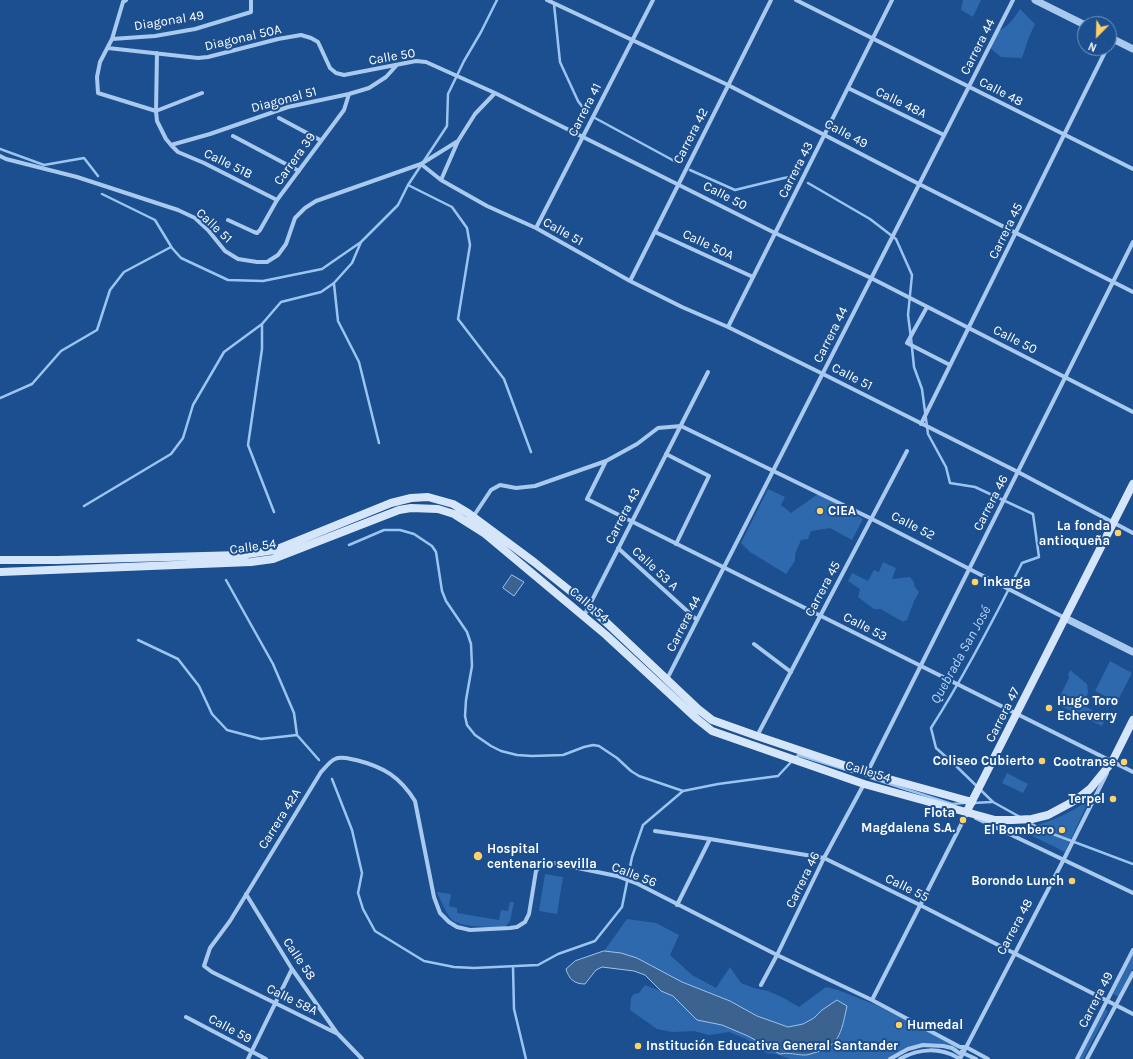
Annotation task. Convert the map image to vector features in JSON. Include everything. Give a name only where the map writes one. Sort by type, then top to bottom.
[{"type":"main road","name":"Carrera 47","points":[[966,813],[1133,484]]},
{"type":"main road","name":"Calle 54","points":[[0,572],[251,562],[271,555],[391,503],[411,498],[428,497],[453,504],[484,533],[584,616],[712,731],[864,784],[966,813]]},
{"type":"main road","name":"Calle 54","points":[[470,520],[589,606],[698,710],[712,720],[867,773],[972,802]]},
{"type":"main road","name":"Calle 54","points":[[0,560],[271,555]]},
{"type":"main road","points":[[132,558],[132,567]]},
{"type":"main road","name":"Carrera 48","points":[[1112,762],[1133,720]]},
{"type":"main road","points":[[966,813],[995,820],[1032,819],[1048,815],[1076,800],[1090,789],[1112,762]]},
{"type":"street","name":"Diagonal 49","points":[[112,39],[155,36],[196,29],[252,12],[251,0]]},
{"type":"street","name":"Calle 49","points":[[547,0],[728,85],[919,184],[1133,292]]},
{"type":"street","name":"Carrera 41","points":[[536,228],[652,0]]},
{"type":"street","name":"Carrera 42","points":[[630,281],[770,0]]},
{"type":"street","name":"Calle 48","points":[[796,0],[1133,169]]},
{"type":"street","name":"Carrera 43","points":[[728,327],[892,0]]},
{"type":"street","name":"Carrera 44","points":[[666,679],[1013,0]]},
{"type":"street","points":[[1035,0],[1077,21]]},
{"type":"street","points":[[125,1],[112,39],[100,62],[97,77],[98,93],[156,111],[202,93]]},
{"type":"street","name":"Diagonal 50A","points":[[108,48],[198,58],[208,57],[278,39],[301,35],[312,38]]},
{"type":"street","name":"Calle 50","points":[[312,38],[318,42],[330,68],[336,73],[344,75],[416,61],[426,62],[495,93],[871,278],[1133,412]]},
{"type":"street","points":[[1117,43],[1133,49]]},
{"type":"street","points":[[157,53],[157,121],[166,139],[171,145]]},
{"type":"street","name":"Carrera 45","points":[[922,424],[1103,56]]},
{"type":"street","name":"Diagonal 51","points":[[171,145],[210,134],[288,107],[349,94],[369,88],[386,77],[397,65]]},
{"type":"street","name":"Calle 48A","points":[[848,88],[944,135]]},
{"type":"street","points":[[441,180],[458,141],[475,114],[495,93]]},
{"type":"street","name":"Carrera 39","points":[[228,220],[257,233],[260,230],[277,200],[320,140],[344,110],[349,94]]},
{"type":"street","points":[[279,118],[320,140]]},
{"type":"street","points":[[234,136],[299,171]]},
{"type":"street","points":[[421,164],[458,141]]},
{"type":"street","name":"Calle 51B","points":[[171,145],[178,152],[204,163],[277,200]]},
{"type":"street","name":"Calle 51","points":[[0,156],[6,159],[77,177],[178,210],[195,218],[208,230],[225,251],[238,259],[257,262],[267,262],[278,255],[286,244],[295,218],[305,208],[316,201],[421,164],[441,180],[486,206],[536,228],[630,281],[823,374],[1018,472],[1133,533]]},
{"type":"street","name":"Calle 50A","points":[[655,232],[753,277]]},
{"type":"street","name":"Carrera 46","points":[[867,773],[1133,242]]},
{"type":"street","points":[[927,307],[907,343],[950,365]]},
{"type":"street","name":"Carrera 43","points":[[584,616],[708,372]]},
{"type":"street","points":[[470,520],[491,490],[500,485],[516,488],[535,486],[606,461],[637,444],[658,428],[680,426]]},
{"type":"street","name":"Calle 52","points":[[680,426],[872,519],[1133,652]]},
{"type":"street","name":"Carrera 45","points":[[757,736],[907,451]]},
{"type":"street","points":[[666,454],[709,476],[676,544]]},
{"type":"street","name":"Calle 53","points":[[606,461],[587,499],[1133,772]]},
{"type":"street","name":"Calle 53 A","points":[[618,548],[697,620]]},
{"type":"street","points":[[754,644],[791,672]]},
{"type":"street","name":"Carrera 42A","points":[[207,969],[204,966],[210,948],[230,921],[321,772],[334,759],[347,758],[369,764],[391,774],[405,786],[411,794]]},
{"type":"street","name":"Carrera 48","points":[[961,1056],[1064,859],[1112,762]]},
{"type":"street","name":"Carrera 46","points":[[762,985],[824,858],[864,784]]},
{"type":"street","name":"Calle 56","points":[[411,794],[415,801],[434,897],[440,913],[449,922],[457,927],[470,930],[510,928],[517,927],[525,922],[529,914],[536,871],[540,865],[553,863],[617,876],[638,884],[777,956],[872,1000],[960,1047],[966,1047]]},
{"type":"street","name":"Calle 54","points":[[966,813],[1133,893]]},
{"type":"street","name":"Carrera 47","points":[[872,1000],[966,813]]},
{"type":"street","name":"Calle 55","points":[[655,832],[710,839],[824,858],[920,905],[1133,1014]]},
{"type":"street","points":[[678,905],[710,839]]},
{"type":"street","name":"Calle 58","points":[[246,894],[292,969],[338,1034]]},
{"type":"street","name":"Carrera 49","points":[[1077,1059],[1133,950]]},
{"type":"street","name":"Calle 58A","points":[[207,969],[338,1034],[362,1059]]},
{"type":"street","points":[[248,1059],[292,969]]},
{"type":"street","name":"Carrera 49","points":[[1087,1059],[1133,973]]},
{"type":"street","name":"Calle 59","points":[[186,1017],[266,1059]]},
{"type":"street","points":[[890,1059],[908,1049],[924,1045],[952,1048],[961,1056]]},
{"type":"street","points":[[960,1047],[961,1056]]},
{"type":"street","points":[[966,1047],[988,1059]]},
{"type":"street","points":[[900,1059],[908,1054],[924,1050],[950,1053],[976,1059]]},
{"type":"street","points":[[967,1057],[971,1050]]},
{"type":"shaded area","points":[[963,0],[981,0],[973,17],[961,10]]},
{"type":"shaded area","points":[[1020,9],[1035,24],[1022,58],[1001,57],[989,47],[996,32],[1010,23]]},
{"type":"shaded area","points":[[768,489],[785,497],[781,505],[791,513],[818,494],[863,519],[852,540],[830,528],[811,531],[808,539],[801,540],[795,554],[795,561],[786,574],[750,552],[741,543]]},
{"type":"shaded area","points":[[883,562],[896,568],[892,579],[910,577],[914,582],[914,586],[919,592],[907,620],[903,622],[881,609],[874,609],[858,597],[860,589],[848,581],[852,573],[868,581],[874,570],[879,572]]},
{"type":"shaded area","points":[[512,575],[524,582],[514,596],[503,588]]},
{"type":"shaded area","points":[[1110,661],[1132,673],[1117,702],[1095,691]]},
{"type":"shaded area","points":[[1070,670],[1087,684],[1088,693],[1083,705],[1106,718],[1102,726],[1056,704],[1069,678],[1068,675]]},
{"type":"shaded area","points":[[1007,773],[1028,784],[1023,793],[1002,783]]},
{"type":"shaded area","points":[[1089,800],[1065,852],[1018,829],[1055,819]]},
{"type":"shaded area","points":[[545,874],[563,877],[557,914],[539,911]]},
{"type":"shaded area","points":[[437,892],[451,894],[449,906],[457,908],[457,913],[499,920],[501,910],[508,911],[510,902],[514,902],[510,921],[505,927],[478,926],[457,923],[448,915]]},
{"type":"shaded area","points":[[627,919],[656,923],[679,935],[670,955],[692,975],[716,988],[730,967],[741,983],[768,991],[799,1007],[826,987],[838,990],[876,1005],[959,1047],[956,1052],[938,1045],[910,1048],[895,1059],[790,1059],[776,1054],[766,1053],[746,1039],[729,1032],[709,1035],[694,1031],[672,1032],[657,1029],[630,1010],[631,998],[634,994],[639,993],[645,985],[673,996],[697,1020],[722,1025],[748,1036],[780,1054],[786,1053],[805,1055],[824,1050],[834,1043],[841,1032],[822,1010],[814,1018],[803,1024],[788,1027],[757,1016],[730,1001],[682,982],[637,958],[604,951]]},
{"type":"shaded area","points":[[604,951],[621,953],[637,958],[682,982],[730,1001],[757,1016],[788,1027],[803,1024],[814,1018],[822,1010],[837,1000],[847,1006],[842,1028],[836,1040],[825,1049],[806,1055],[786,1053],[780,1054],[748,1036],[722,1025],[697,1020],[673,996],[661,991],[645,975],[634,971],[602,967],[596,970],[585,984],[575,982],[570,978],[566,969],[575,961]]},
{"type":"shaded area","points":[[1133,954],[1133,968],[1119,997],[1113,994]]},
{"type":"shaded area","points":[[1105,1009],[1108,1011],[1083,1059],[1078,1059]]},
{"type":"waterway","points":[[102,194],[155,220],[172,248],[181,258],[228,280],[263,281],[322,269],[361,242],[398,205],[408,185],[447,126],[448,94],[497,0]]},
{"type":"waterway","name":"Quebrada San José","points":[[554,4],[560,62],[578,101],[587,113]]},
{"type":"waterway","name":"Quebrada San José","points":[[595,118],[678,163]]},
{"type":"waterway","points":[[0,149],[44,165],[84,158],[98,176]]},
{"type":"waterway","name":"Quebrada San José","points":[[690,170],[735,190],[795,176]]},
{"type":"waterway","name":"Quebrada San José","points":[[808,183],[870,219],[896,239],[912,275],[908,315],[914,367],[922,389],[928,434],[946,467],[950,483],[975,487],[1033,514],[1039,557],[1022,563],[979,647],[931,728],[936,748],[993,802],[1020,817]]},
{"type":"waterway","points":[[408,185],[452,207],[467,228],[470,245],[458,319],[504,379],[531,452]]},
{"type":"waterway","points":[[84,506],[171,454],[183,438],[193,405],[224,352],[262,324],[281,302],[321,292],[334,283],[352,263],[361,242]]},
{"type":"waterway","points":[[0,398],[32,384],[61,351],[97,330],[110,290],[124,272],[171,247]]},
{"type":"waterway","points":[[334,284],[338,321],[359,362],[379,443]]},
{"type":"waterway","points":[[262,324],[262,349],[248,445],[274,512]]},
{"type":"waterway","points":[[349,545],[384,530],[400,530],[414,534],[432,546],[436,552],[442,591],[446,601],[467,632],[471,644],[472,666],[466,700],[465,716],[467,725],[475,735],[501,751],[517,755],[532,756],[563,755],[584,747],[593,745],[599,746],[639,776],[683,791],[718,784],[778,776],[792,761]]},
{"type":"waterway","points":[[226,580],[273,664],[294,713],[297,735]]},
{"type":"waterway","points":[[138,640],[178,659],[199,686],[212,714],[227,730],[261,739],[297,735],[319,760]]},
{"type":"waterway","points":[[796,758],[798,755],[853,772]]},
{"type":"waterway","points":[[871,778],[952,804],[964,803]]},
{"type":"waterway","points":[[332,779],[352,830],[362,873],[358,893],[363,909],[375,931],[424,961],[454,967],[474,968],[538,965],[558,954],[595,941],[622,907],[632,857],[643,825],[683,791]]},
{"type":"waterway","points":[[973,803],[992,802]]},
{"type":"waterway","name":"Quebrada San José","points":[[1028,822],[1045,831],[1133,864]]},
{"type":"waterway","points":[[513,967],[514,1009],[526,1059]]},
{"type":"place","name":"CIEA","points":[[820,511]]},
{"type":"place","name":"La fonda antioqueña","points":[[1118,533]]},
{"type":"place","name":"Inkarga","points":[[975,582]]},
{"type":"place","name":"Hugo Toro Echeverry","points":[[1049,708]]},
{"type":"place","name":"Coliseo Cubierto","points":[[1042,761]]},
{"type":"place","name":"Cootranse","points":[[1124,762]]},
{"type":"place","name":"Terpel","points":[[1113,799]]},
{"type":"place","name":"Flota Magdalena S.A.","points":[[963,820]]},
{"type":"place","name":"El Bombero","points":[[1062,830]]},
{"type":"place","name":"Hospital centenario sevilla","points":[[478,856]]},
{"type":"place","name":"Borondo Lunch","points":[[1072,881]]},
{"type":"place","name":"Humedal","points":[[899,1025]]},
{"type":"place","name":"Institución Educativa General Santander","points":[[638,1046]]}]
